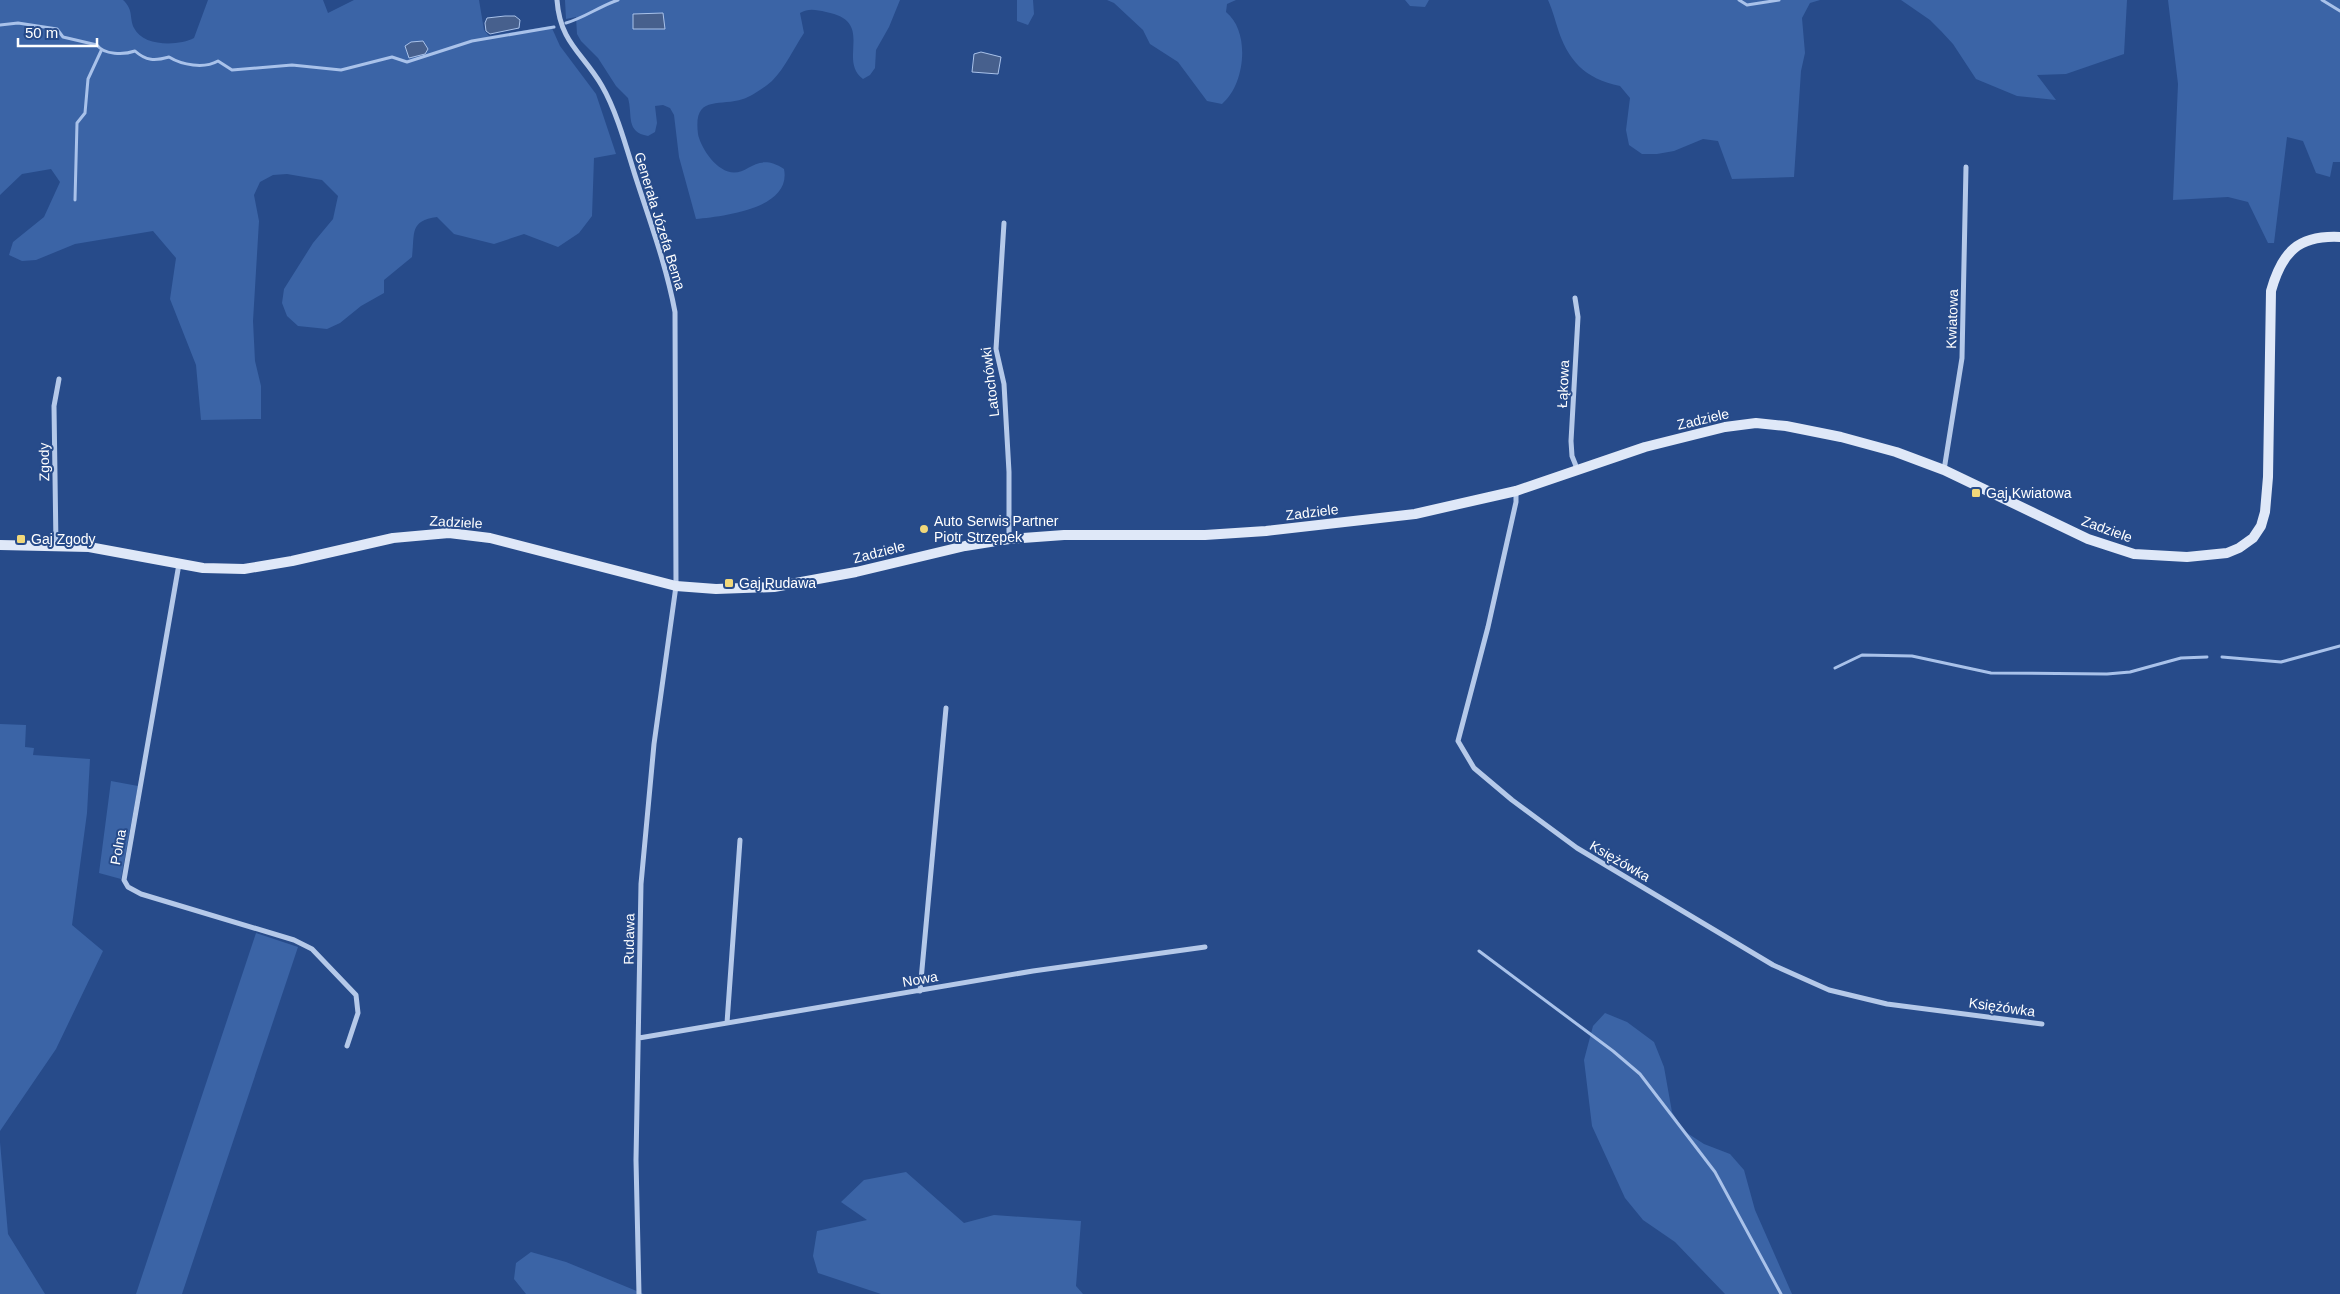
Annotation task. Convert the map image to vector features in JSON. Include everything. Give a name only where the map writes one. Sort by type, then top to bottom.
[{"type":"street","name":"Generała Józefa Bema","points":[[557,0],[558,17],[567,39],[603,86],[624,140],[669,278],[675,312],[676,586]]},
{"type":"street","name":"Kwiatowa","points":[[1944,470],[1962,358],[1966,167]]},
{"type":"street","name":"Latochówki","points":[[1004,223],[996,349],[1004,393],[1010,472],[1009,539]]},
{"type":"street","name":"Zadziele","points":[[0,545],[104,549],[203,568],[244,569],[292,561],[393,538],[449,532],[490,538],[676,586],[716,590],[774,587],[856,572],[965,546],[1009,539],[1064,535],[1184,536],[1266,531],[1415,514],[1516,491],[1645,447],[1725,427],[1756,423],[1786,426],[1873,444],[1944,470],[2088,539],[2134,554],[2187,557],[2227,552],[2239,548],[2258,532],[2262,526],[2265,512],[2268,477],[2271,291],[2277,269],[2289,253],[2309,240],[2327,236],[2340,236]]},
{"type":"street","name":"Łąkowa","points":[[1574,298],[1578,317],[1571,441],[1572,456],[1578,471]]},
{"type":"street","name":"Zgody","points":[[56,546],[54,406],[59,379]]},
{"type":"street","name":"Księżówka","points":[[1516,491],[1516,502],[1488,627],[1458,741],[1474,768],[1512,800],[1577,848],[1773,965],[1797,976],[1829,990],[1887,1004],[2042,1024]]},
{"type":"street","name":"Polna","points":[[179,563],[124,880],[128,887],[141,894],[294,940],[312,949],[356,996],[358,1013],[347,1046]]},
{"type":"street","name":"Rudawa","points":[[639,1294],[636,1160],[641,884],[654,744],[676,586]]},
{"type":"street","points":[[920,991],[946,708]]},
{"type":"street","points":[[727,1023],[740,840]]},
{"type":"street","name":"Nowa","points":[[639,1038],[1033,971],[1205,947]]},
{"type":"shaded area","points":[[0,0],[123,0],[129,7],[134,28],[139,34],[153,42],[171,43],[194,38],[208,0],[323,0],[328,13],[354,0],[479,0],[484,30],[489,36],[551,26],[560,46],[596,94],[616,154],[594,158],[592,216],[579,233],[558,247],[524,234],[494,244],[454,234],[437,217],[428,219],[418,225],[415,230],[412,257],[384,280],[384,293],[361,306],[340,323],[327,329],[298,326],[287,316],[282,303],[284,289],[313,243],[333,219],[338,196],[322,180],[287,174],[273,175],[260,182],[254,195],[259,221],[253,321],[255,361],[261,386],[261,419],[201,420],[196,365],[170,299],[176,258],[153,231],[75,244],[36,260],[22,261],[9,255],[13,242],[44,217],[60,182],[51,169],[22,174],[0,195]]},
{"type":"shaded area","points":[[565,0],[900,0],[889,27],[876,50],[875,68],[870,75],[863,79],[856,71],[853,62],[853,32],[849,24],[841,17],[826,12],[806,10],[800,13],[804,33],[772,81],[743,99],[710,104],[704,107],[698,121],[698,134],[706,153],[713,162],[730,172],[737,172],[764,162],[773,164],[784,169],[784,183],[767,202],[753,208],[722,216],[696,219],[679,157],[674,115],[670,108],[663,105],[655,106],[657,123],[655,132],[648,136],[636,131],[631,122],[628,98],[616,86],[598,58],[581,41],[577,34],[576,17],[566,19]]},
{"type":"shaded area","points":[[1017,0],[1033,0],[1034,14],[1028,25],[1017,21]]},
{"type":"shaded area","points":[[1107,0],[1236,0],[1227,4],[1226,12],[1234,21],[1239,32],[1242,58],[1240,72],[1230,95],[1222,104],[1207,101],[1178,62],[1150,44],[1143,30],[1114,3]]},
{"type":"shaded area","points":[[1405,0],[1429,0],[1425,7],[1410,6]]},
{"type":"shaded area","points":[[1548,0],[1820,0],[1810,3],[1802,18],[1805,53],[1801,71],[1794,177],[1732,179],[1718,141],[1703,139],[1674,151],[1657,154],[1642,154],[1629,145],[1626,130],[1630,98],[1620,86],[1608,83],[1587,73],[1572,58],[1561,38]]},
{"type":"shaded area","points":[[1901,0],[2127,0],[2124,54],[2066,74],[2037,75],[2056,100],[2017,96],[1976,79],[1953,44],[1941,31],[1930,20]]},
{"type":"shaded area","points":[[2168,0],[2340,0],[2340,162],[2333,162],[2330,177],[2316,173],[2303,141],[2287,137],[2274,243],[2268,243],[2248,202],[2228,197],[2173,200],[2178,84]]},
{"type":"shaded area","points":[[663,13],[665,29],[633,29],[633,14]]},
{"type":"shaded area","points":[[515,16],[520,20],[519,28],[490,34],[486,31],[485,23],[487,18]]},
{"type":"shaded area","points":[[423,41],[428,49],[425,54],[409,58],[405,46],[411,42]]},
{"type":"shaded area","points":[[981,52],[1001,57],[998,74],[972,72],[974,54]]},
{"type":"shaded area","points":[[0,724],[26,725],[25,747],[34,748],[33,755],[90,759],[87,813],[72,925],[103,951],[56,1049],[0,1131]]},
{"type":"shaded area","points":[[111,781],[138,786],[121,879],[99,873]]},
{"type":"shaded area","points":[[256,933],[298,947],[182,1294],[136,1294]]},
{"type":"shaded area","points":[[1605,1013],[1627,1022],[1654,1042],[1664,1067],[1672,1112],[1684,1131],[1704,1144],[1730,1154],[1744,1170],[1755,1210],[1792,1294],[1725,1294],[1675,1242],[1643,1220],[1625,1198],[1592,1126],[1584,1060],[1593,1026]]},
{"type":"shaded area","points":[[0,1142],[8,1234],[45,1294],[0,1294]]},
{"type":"shaded area","points":[[906,1172],[964,1223],[994,1215],[1081,1221],[1076,1286],[1083,1294],[881,1294],[818,1273],[813,1256],[817,1231],[867,1220],[841,1202],[864,1180]]},
{"type":"shaded area","points":[[531,1252],[566,1262],[644,1294],[526,1294],[514,1279],[516,1263]]},
{"type":"waterway","points":[[566,23],[618,0]]},
{"type":"waterway","points":[[1739,0],[1747,5],[1779,0]]},
{"type":"waterway","points":[[2322,0],[2340,11]]},
{"type":"waterway","points":[[0,25],[18,23],[57,29],[63,37],[97,45],[104,51],[120,53],[135,51],[147,58],[159,59],[169,57],[193,65],[206,65],[218,61],[232,70],[292,65],[341,70],[392,57],[407,62],[472,41],[554,27]]},
{"type":"waterway","points":[[75,200],[77,123],[85,113],[88,79],[101,51]]},
{"type":"waterway","points":[[2222,657],[2281,662],[2340,646]]},
{"type":"waterway","points":[[1835,668],[1862,655],[1912,656],[1991,673],[2107,674],[2130,672],[2181,658],[2207,657]]},
{"type":"waterway","points":[[1479,951],[1613,1051],[1640,1074],[1715,1172],[1781,1294]]},
{"type":"place","name":"Gaj Kwiatowa","points":[[1976,493]]},
{"type":"place","name":"Auto Serwis Partner Piotr Strzępek","points":[[924,529]]},
{"type":"place","name":"Gaj Zgody","points":[[21,539]]},
{"type":"place","name":"Gaj Rudawa","points":[[729,583]]}]
